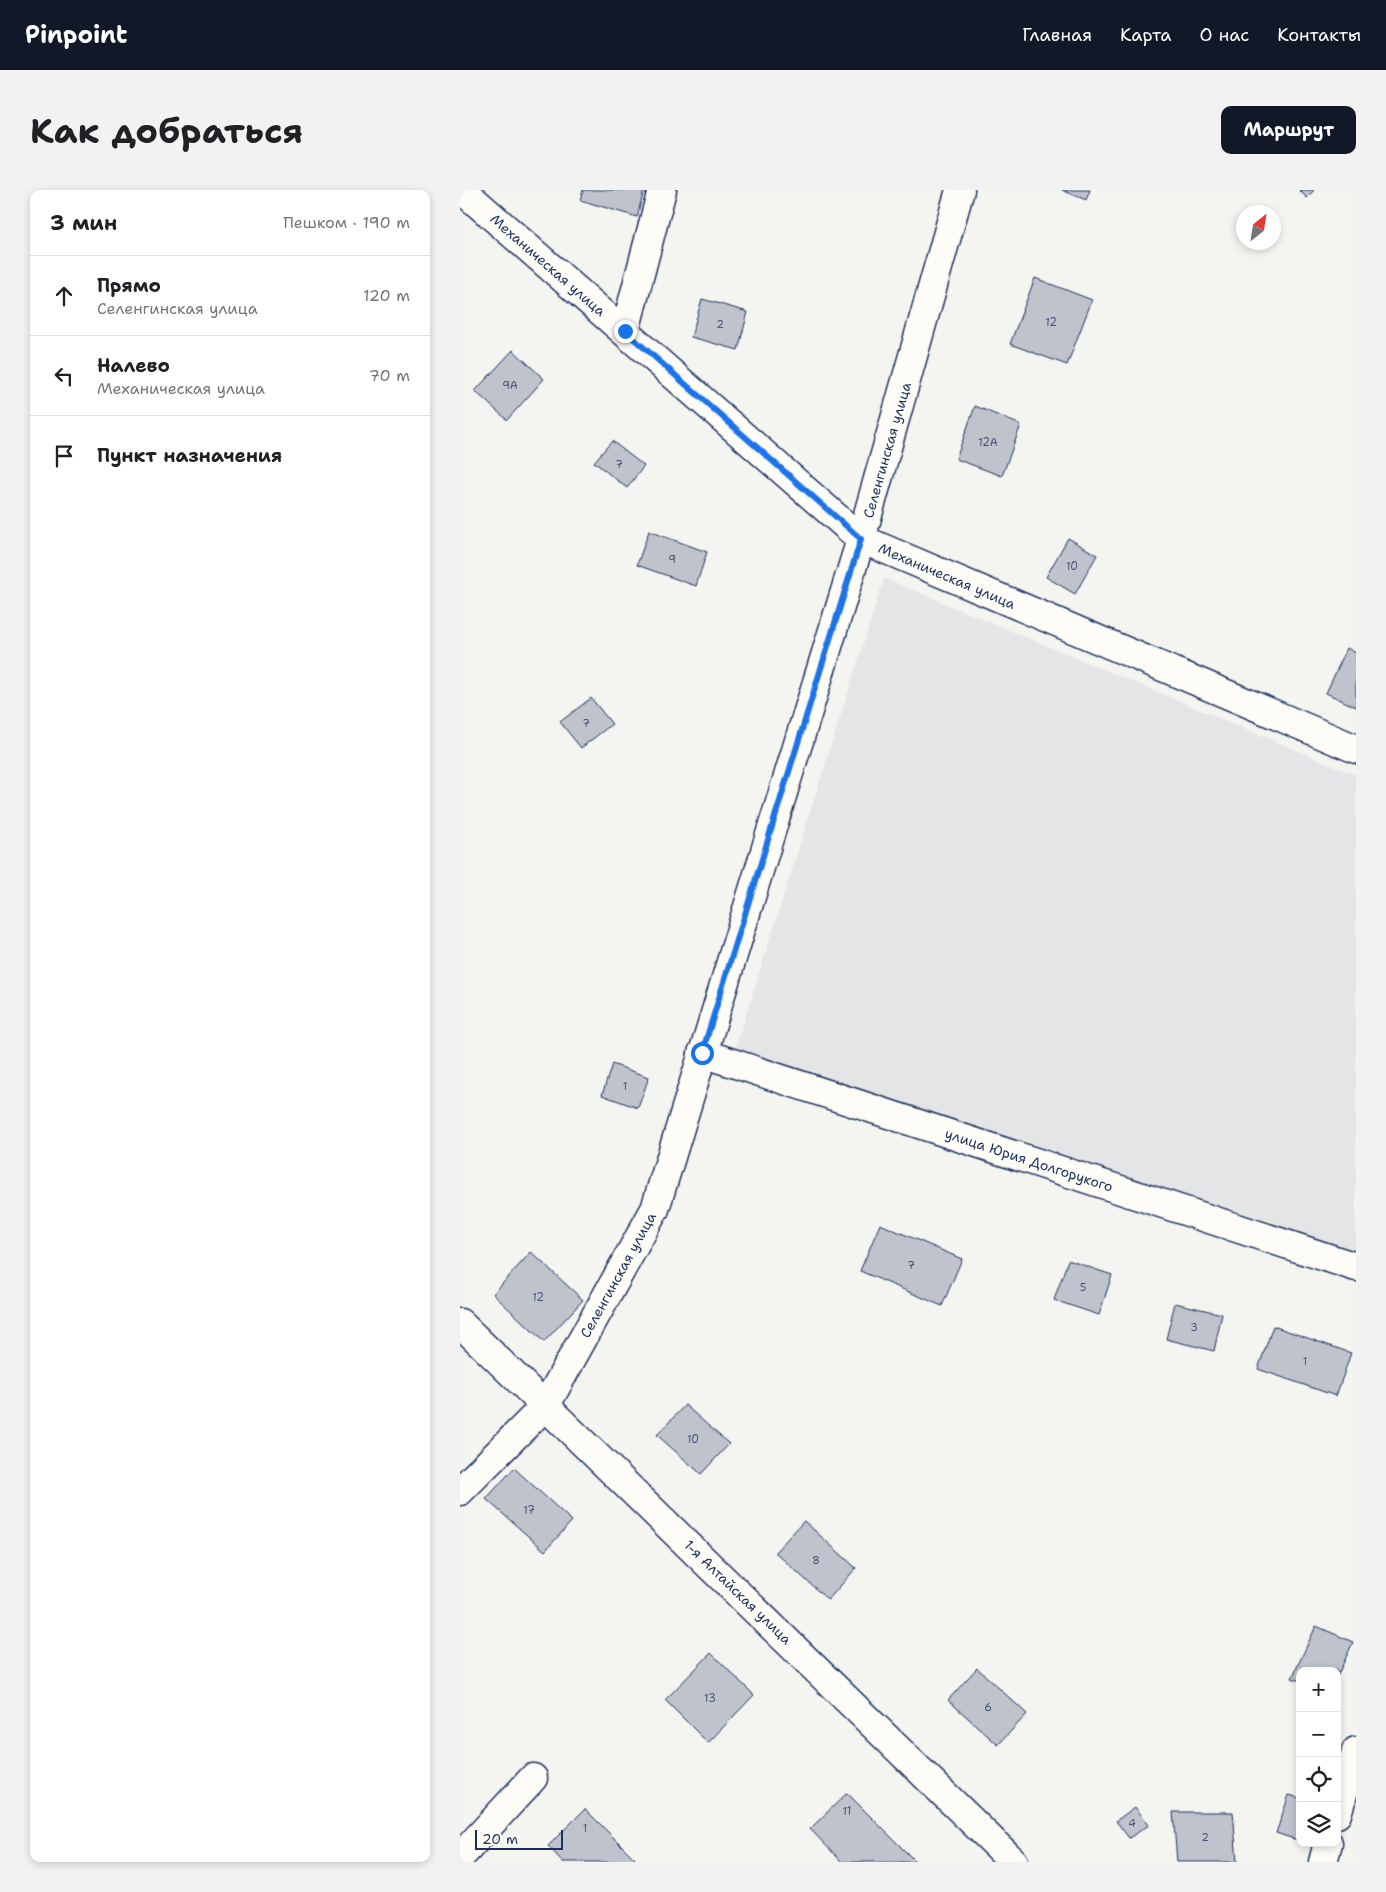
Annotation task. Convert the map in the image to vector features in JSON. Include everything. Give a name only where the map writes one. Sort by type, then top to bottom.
[{"type":"street","name":"Механическая улица","points":[[462,190],[861,539],[1356,749]]},
{"type":"street","points":[[625,331],[662,190]]},
{"type":"street","name":"Селенгинская улица","points":[[460,1491],[546,1405],[655,1209],[861,539],[960,190]]},
{"type":"street","name":"улица Юрия Долгорукого","points":[[702,1053],[1356,1267]]},
{"type":"street","name":"1-я Алтайская улица","points":[[460,1323],[1014,1862]]},
{"type":"street","points":[[1341,1802],[1356,1751]]},
{"type":"street","points":[[460,1857],[532,1778]]},
{"type":"street","points":[[1323,1862],[1327,1847]]},
{"type":"shaded area","points":[[884,578],[1356,775],[1356,1261],[733,1056]]},
{"type":"building","points":[[583,190],[644,190],[637,217],[580,200]]},
{"type":"building","points":[[1062,190],[1090,190],[1086,200]]},
{"type":"building","points":[[1299,190],[1314,190],[1307,198]]},
{"type":"building","points":[[1035,278],[1092,300],[1067,365],[1010,344]]},
{"type":"building","points":[[702,299],[748,312],[738,350],[691,337]]},
{"type":"building","points":[[513,350],[544,379],[507,420],[475,391]]},
{"type":"building","points":[[975,406],[1021,425],[1002,476],[956,459]]},
{"type":"building","points":[[612,441],[644,466],[627,488],[594,462]]},
{"type":"building","points":[[649,531],[707,552],[696,586],[637,565]]},
{"type":"building","points":[[1068,538],[1097,555],[1075,594],[1046,577]]},
{"type":"building","points":[[1347,648],[1356,653],[1356,707],[1326,693]]},
{"type":"building","points":[[591,698],[612,724],[581,748],[560,722]]},
{"type":"building","points":[[612,1064],[649,1077],[638,1108],[602,1095]]},
{"type":"building","points":[[880,1224],[962,1259],[942,1306],[860,1271]]},
{"type":"building","points":[[531,1252],[583,1300],[544,1342],[493,1294]]},
{"type":"building","points":[[1068,1260],[1112,1275],[1099,1315],[1054,1300]]},
{"type":"building","points":[[1175,1303],[1222,1314],[1214,1351],[1166,1339]]},
{"type":"building","points":[[1273,1326],[1351,1353],[1336,1396],[1258,1369]]},
{"type":"building","points":[[685,1405],[729,1444],[701,1474],[657,1435]]},
{"type":"building","points":[[514,1468],[572,1521],[545,1551],[486,1499]]},
{"type":"building","points":[[804,1521],[856,1568],[828,1600],[775,1552]]},
{"type":"building","points":[[1316,1626],[1353,1642],[1341,1668],[1297,1667]]},
{"type":"building","points":[[711,1653],[754,1695],[708,1743],[665,1700]]},
{"type":"building","points":[[977,1668],[1027,1714],[998,1745],[948,1700]]},
{"type":"building","points":[[1296,1669],[1296,1680],[1292,1678]]},
{"type":"building","points":[[847,1793],[914,1862],[842,1862],[810,1829]]},
{"type":"building","points":[[1289,1795],[1296,1797],[1296,1840],[1276,1833]]},
{"type":"building","points":[[1135,1807],[1149,1825],[1129,1838],[1116,1821]]},
{"type":"building","points":[[585,1809],[638,1862],[563,1862],[548,1846]]},
{"type":"building","points":[[1173,1812],[1233,1812],[1237,1862],[1177,1862]]},
{"type":"route","points":[[625,331],[861,539],[702,1053]]}]
